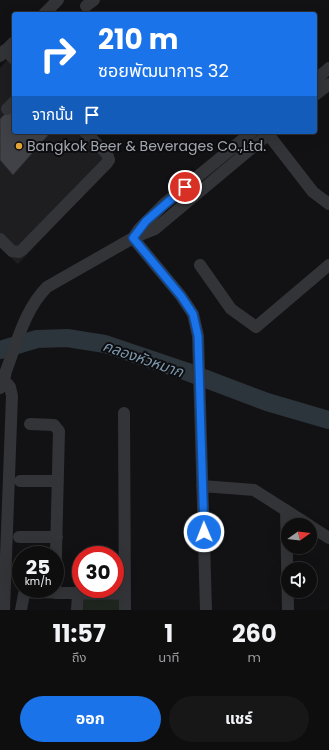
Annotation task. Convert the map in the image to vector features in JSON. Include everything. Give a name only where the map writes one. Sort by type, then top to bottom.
[{"type":"street","points":[[46,12],[58,0]]},
{"type":"street","points":[[317,78],[329,68]]},
{"type":"street","points":[[317,93],[329,84]]},
{"type":"street","points":[[0,239],[12,251],[19,252],[22,250],[107,163],[109,160],[107,154],[87,134]]},
{"type":"street","points":[[133,238],[139,229],[163,205],[250,134]]},
{"type":"street","points":[[4,610],[12,396],[10,386],[3,379],[30,308],[38,296],[47,287],[133,238],[155,229],[269,134]]},
{"type":"street","points":[[271,134],[313,192],[329,204]]},
{"type":"street","points":[[133,238],[181,296],[193,314],[198,336],[206,610]]},
{"type":"street","points":[[200,265],[231,309],[256,327],[329,265]]},
{"type":"street","points":[[124,413],[125,610]]},
{"type":"street","points":[[30,424],[54,425],[58,428],[60,437],[57,546]]},
{"type":"street","points":[[20,481],[58,481]]},
{"type":"street","points":[[202,486],[254,490],[298,518]]},
{"type":"street","points":[[286,510],[288,610]]},
{"type":"street","points":[[317,530],[329,538]]},
{"type":"street","points":[[19,537],[57,537]]},
{"type":"street","points":[[21,610],[23,598]]},
{"type":"street","points":[[77,610],[78,598]]},
{"type":"shaded area","points":[[11,56],[12,57],[12,134],[85,134],[113,164],[18,264],[0,248],[0,68]]},
{"type":"shaded area","points":[[84,598],[121,600],[121,610],[83,610]]},
{"type":"building","name":"Bangkok Beer & Beverages Co.,Ltd.","points":[[12,107],[12,134],[49,134],[13,175],[0,160],[0,119]]},
{"type":"waterway","name":"คลองหัวหมาก","points":[[0,350],[37,339],[67,338],[105,344],[185,371],[267,402],[329,420]]},
{"type":"place","name":"Bangkok Beer & Beverages Co.,Ltd.","points":[[19,146]]},
{"type":"route","points":[[185,187],[146,221],[133,238],[181,296],[193,314],[198,336],[204,532]]}]
